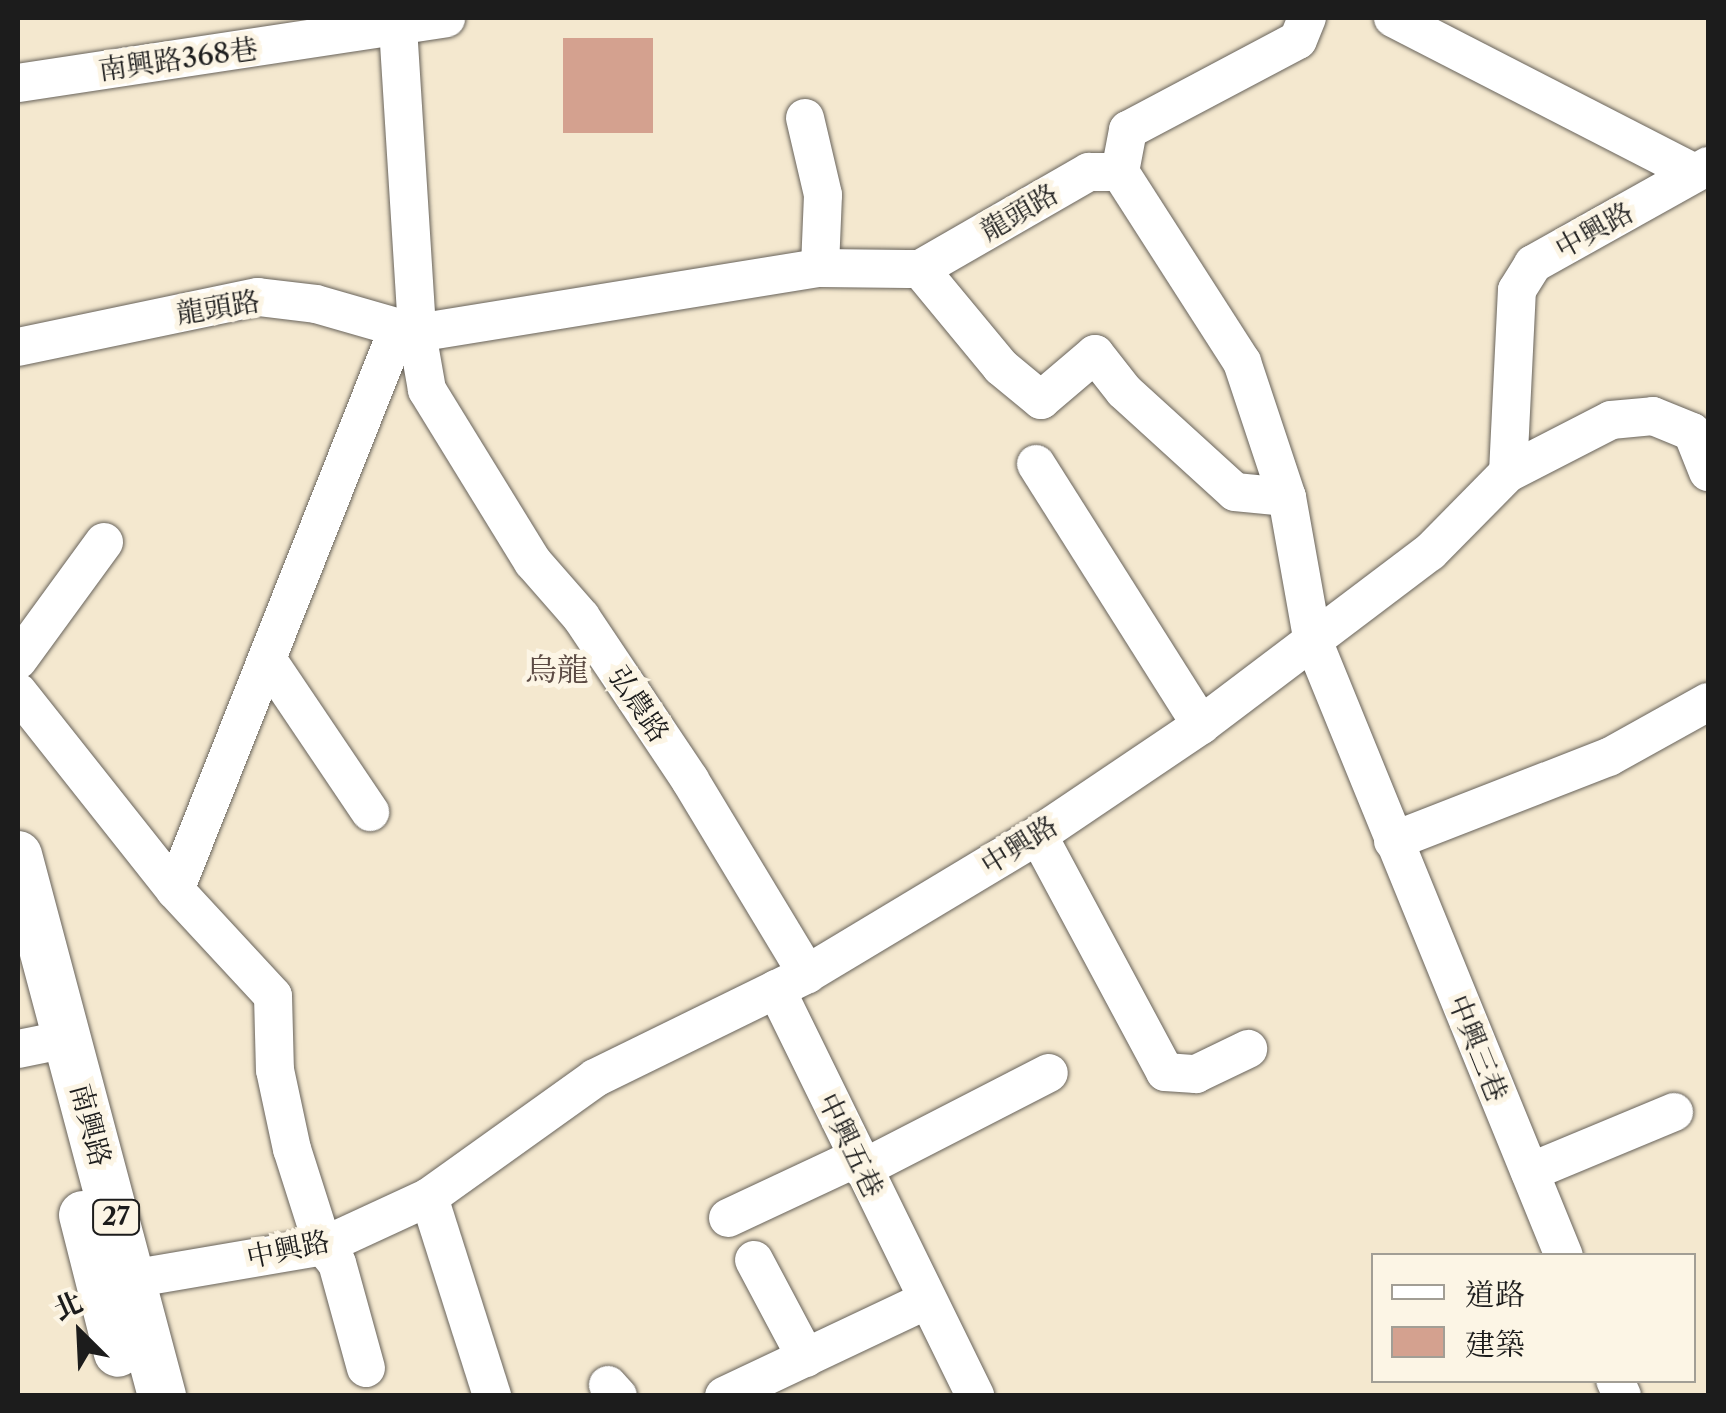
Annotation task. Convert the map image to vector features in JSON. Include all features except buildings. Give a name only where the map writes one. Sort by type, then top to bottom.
[{"type":"main road","name":"南興路","points":[[18,856],[42,1044]]},
{"type":"main road","name":"南興路","points":[[18,968],[116,1281],[162,1396]]},
{"type":"main road","name":"南興路","points":[[116,1281],[130,1396]]},
{"type":"street","name":"南興路368巷","points":[[18,82],[395,22],[446,18]]},
{"type":"street","points":[[1307,18],[1298,40],[1128,130],[1120,172],[1242,362],[1286,497],[1312,638]]},
{"type":"street","points":[[1392,18],[1702,170]]},
{"type":"street","points":[[175,890],[407,332],[395,22]]},
{"type":"street","points":[[805,118],[823,195],[820,268]]},
{"type":"street","name":"中興路","points":[[116,1281],[323,1246],[428,1197],[595,1078],[792,982],[1038,835],[1201,725],[1430,552],[1508,473],[1518,290],[1533,264],[1702,170]]},
{"type":"street","name":"龍頭路","points":[[18,347],[258,296],[316,304],[407,332],[820,268],[920,269],[1089,172],[1120,172]]},
{"type":"street","points":[[920,269],[1001,367],[1041,400],[1095,354],[1124,391],[1234,492],[1286,497]]},
{"type":"street","name":"弘農路","points":[[407,332],[427,390],[457,446],[533,562],[581,617],[636,698],[792,982]]},
{"type":"street","points":[[1508,473],[1610,420],[1653,416],[1692,432],[1708,472]]},
{"type":"street","points":[[1036,464],[1201,725]]},
{"type":"street","points":[[18,660],[104,542]]},
{"type":"street","name":"中興三巷","points":[[1312,638],[1563,1253]]},
{"type":"street","points":[[269,662],[370,812]]},
{"type":"street","points":[[18,692],[175,890],[273,996],[275,1070],[323,1246],[337,1264],[366,1368]]},
{"type":"street","points":[[1393,842],[1609,757],[1708,702]]},
{"type":"street","points":[[1038,835],[1165,1072],[1196,1074],[1248,1050]]},
{"type":"street","name":"中興五巷","points":[[792,982],[859,1163],[974,1396]]},
{"type":"street","points":[[728,1218],[859,1163],[1048,1072]]},
{"type":"street","points":[[1530,1172],[1674,1112]]},
{"type":"street","points":[[428,1197],[492,1396]]},
{"type":"street","points":[[754,1260],[806,1358]]},
{"type":"street","points":[[724,1396],[767,1387],[806,1358],[928,1300]]},
{"type":"district","name":"烏龍","points":[[557,670]]}]
